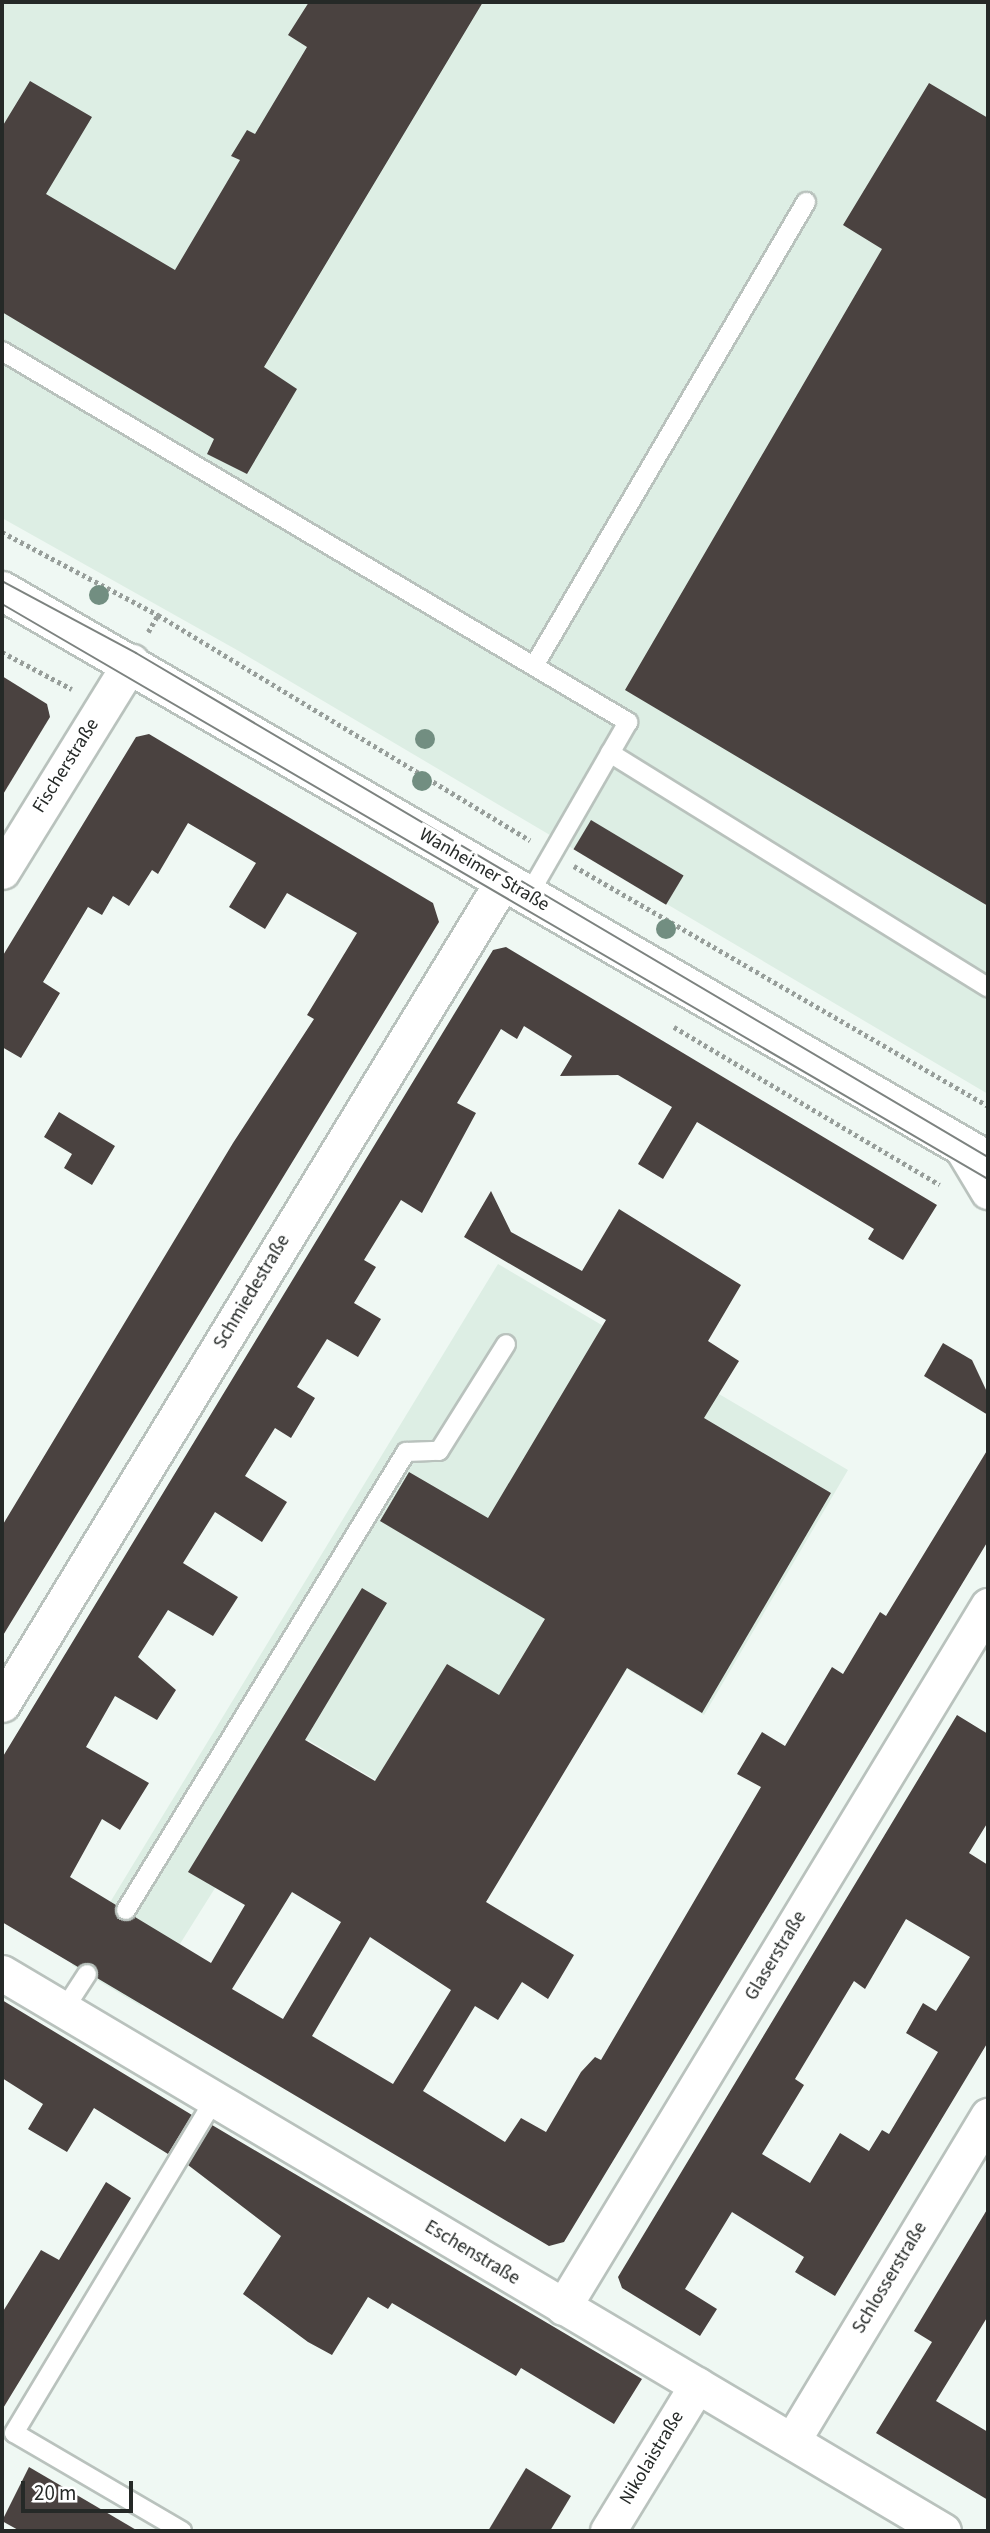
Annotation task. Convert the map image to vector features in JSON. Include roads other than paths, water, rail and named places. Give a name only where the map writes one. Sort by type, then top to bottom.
[{"type":"street","name":"Wanheimer Straße","points":[[2,591],[131,662],[982,1160],[988,1191]]},
{"type":"street","name":"Fischerstraße","points":[[2,871],[131,662]]},
{"type":"street","name":"Schmiedestraße","points":[[2,1704],[515,888]]},
{"type":"street","name":"Glaserstraße","points":[[563,2307],[988,1606]]},
{"type":"street","name":"Eschenstraße","points":[[2,1973],[943,2531]]},
{"type":"street","name":"Schlosserstraße","points":[[792,2441],[988,2116]]},
{"type":"street","name":"Nikolaistraße","points":[[608,2531],[696,2385]]},
{"type":"lane","points":[[534,666],[806,202]]},
{"type":"lane","points":[[2,351],[628,722],[552,854],[515,888]]},
{"type":"lane","points":[[610,753],[988,988]]},
{"type":"lane","points":[[127,1910],[406,1452],[439,1451],[506,1344]]},
{"type":"lane","points":[[63,2011],[87,1974]]},
{"type":"lane","points":[[182,2531],[14,2432],[214,2100]]},
{"type":"tram line","points":[[2,581],[136,653],[988,1157]]},
{"type":"tram line","points":[[2,604],[988,1179]]}]
